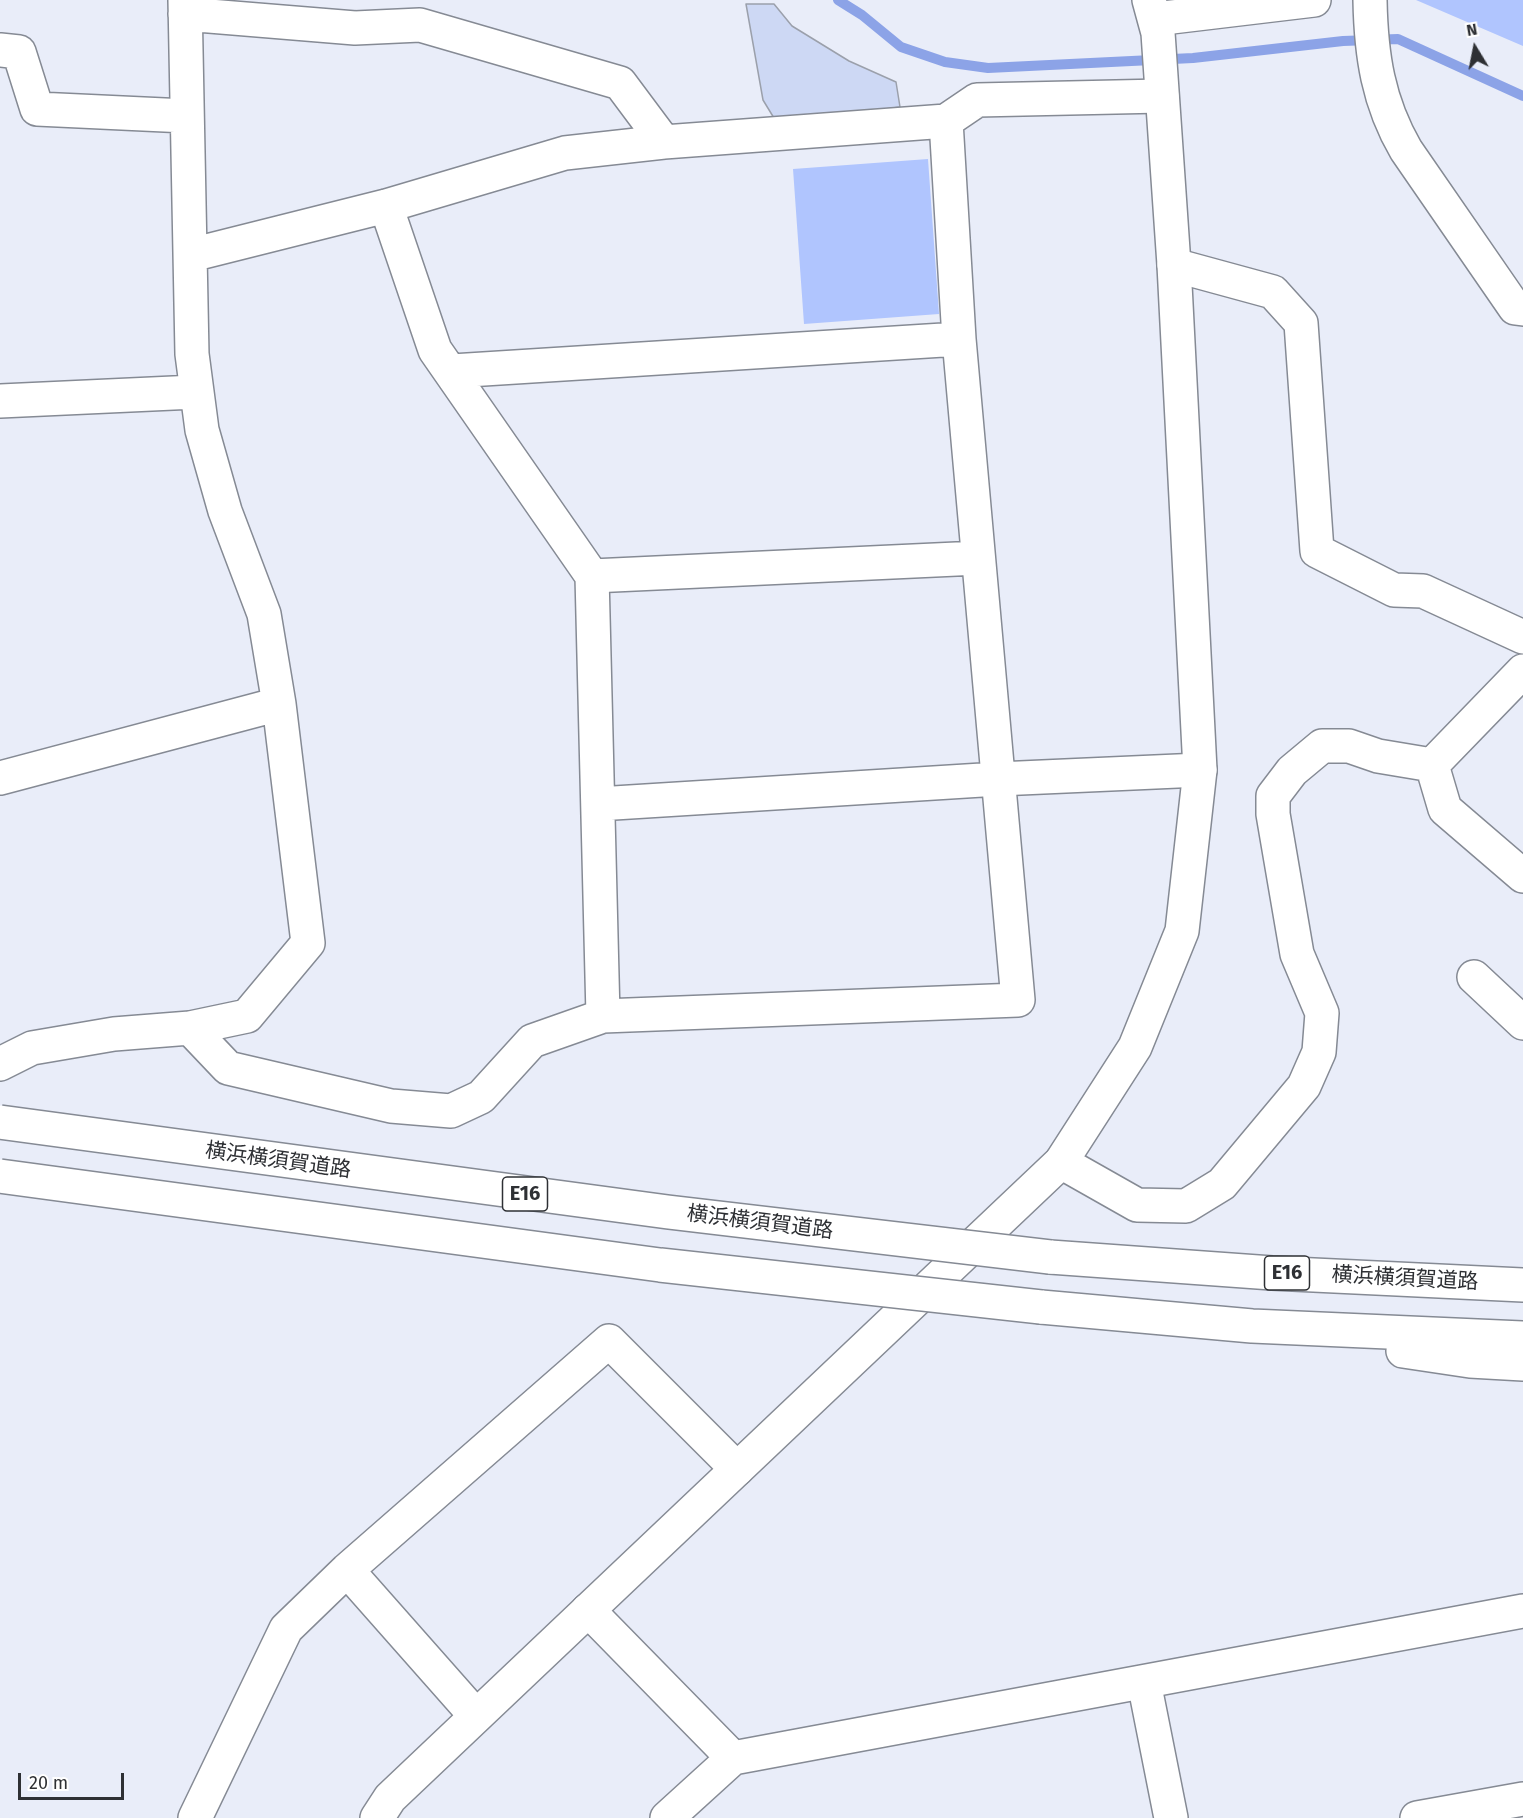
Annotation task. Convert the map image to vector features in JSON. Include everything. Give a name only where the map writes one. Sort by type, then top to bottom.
[{"type":"main road","points":[[377,1818],[390,1798],[1060,1162],[1136,1047],[1182,932],[1200,770],[1174,265],[1154,17],[1314,0]]},
{"type":"main road","points":[[0,1064],[32,1048],[114,1034],[190,1028],[247,1016],[308,943],[279,704],[264,614],[225,511],[202,430],[195,392],[186,116],[185,7],[355,28],[420,25],[620,83],[664,142]]},
{"type":"main road","points":[[1370,7],[1372,58],[1390,124],[1515,308],[1523,309]]},
{"type":"main road","points":[[0,50],[19,52],[37,109],[186,116]]},
{"type":"main road","points":[[191,255],[386,206],[565,153],[664,142],[946,121],[977,100],[1161,87]]},
{"type":"main road","points":[[190,1028],[228,1068],[391,1106],[451,1111],[481,1097],[532,1041],[603,1016],[1018,1000],[958,339],[946,121]]},
{"type":"main road","points":[[386,206],[435,350],[452,371],[592,576],[603,1016]]},
{"type":"main road","points":[[1174,265],[1273,292],[1301,323],[1317,551],[1394,590],[1423,591],[1523,638]]},
{"type":"main road","points":[[452,371],[958,339]]},
{"type":"main road","points":[[0,401],[195,392]]},
{"type":"main road","points":[[592,576],[978,558]]},
{"type":"main road","points":[[1432,765],[1523,671]]},
{"type":"main road","points":[[0,778],[279,704]]},
{"type":"main road","points":[[1060,1162],[1137,1205],[1186,1206],[1222,1184],[1304,1086],[1319,1052],[1322,1013],[1297,954],[1273,814],[1273,796],[1292,771],[1322,747],[1349,746],[1377,756],[1432,765]]},
{"type":"main road","points":[[1432,765],[1445,809],[1523,876]]},
{"type":"main road","points":[[598,804],[998,779],[1200,770]]},
{"type":"main road","points":[[1474,977],[1523,1023]]},
{"type":"main road","name":"横浜横須賀道路","points":[[0,1122],[668,1212],[1050,1257],[1272,1273],[1523,1285]]},
{"type":"main road","points":[[0,1176],[660,1265],[1041,1307],[1252,1326],[1523,1338]]},
{"type":"main road","points":[[1252,1326],[1358,1345],[1470,1361],[1523,1364]]},
{"type":"main road","points":[[195,1818],[286,1629],[347,1570],[609,1341],[737,1469]]},
{"type":"main road","points":[[347,1570],[476,1716]]},
{"type":"main road","points":[[588,1610],[733,1758]]},
{"type":"main road","points":[[667,1818],[733,1758],[1523,1611]]},
{"type":"main road","points":[[1144,1682],[1171,1818]]},
{"type":"main road","points":[[1418,1818],[1523,1799]]},
{"type":"shaded area","points":[[1416,0],[1523,0],[1523,46]]},
{"type":"shaded area","points":[[928,159],[939,314],[804,324],[793,169]]},
{"type":"building","points":[[746,4],[774,4],[792,26],[849,61],[896,82],[900,107],[777,123],[763,100]]},
{"type":"waterway","points":[[838,0],[862,15],[901,47],[945,62],[988,68],[1193,58],[1343,41],[1398,39],[1523,96]]}]
